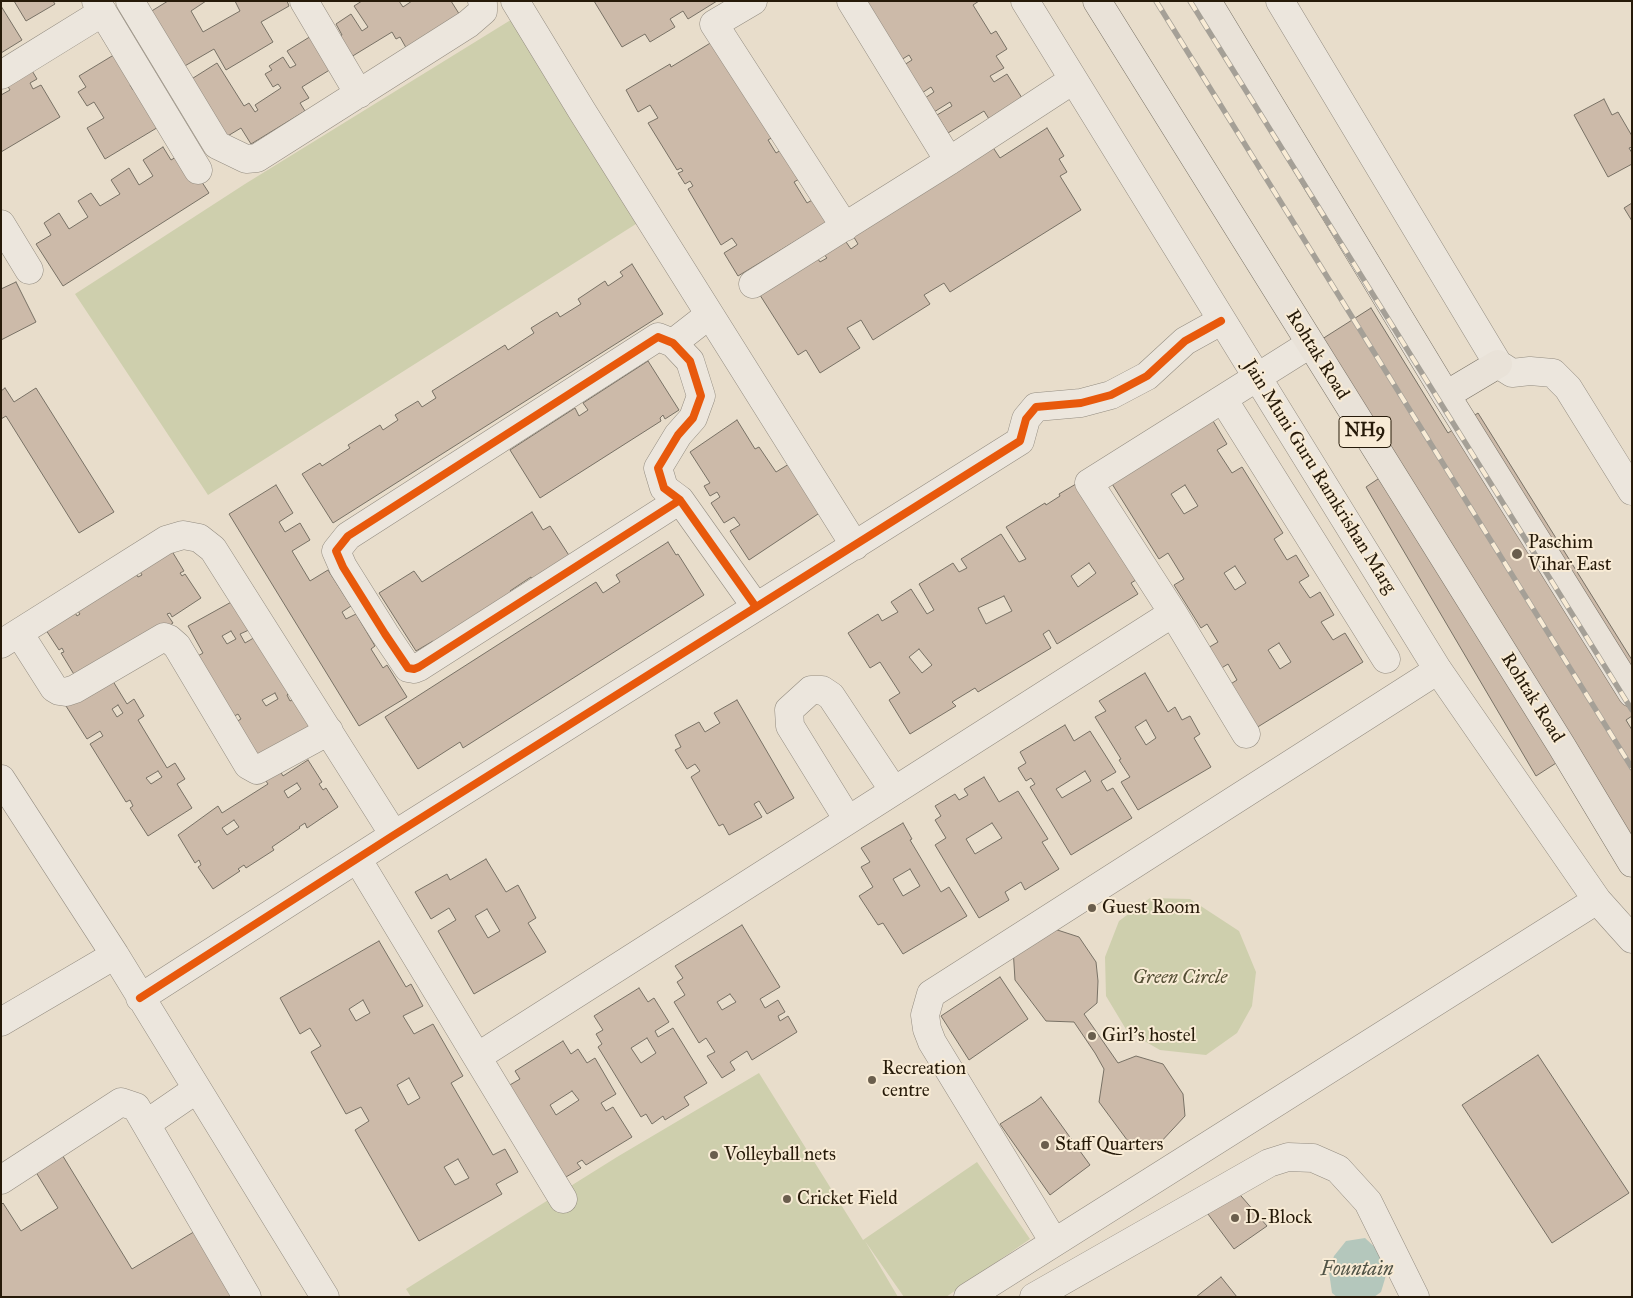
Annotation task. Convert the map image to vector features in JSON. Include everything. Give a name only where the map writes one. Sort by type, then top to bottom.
[{"type":"main road","name":"Rohtak Road","points":[[1097,1],[1561,745],[1632,863]]},
{"type":"main road","points":[[1207,1],[1446,395],[1632,693]]},
{"type":"main road","points":[[1446,395],[1498,364]]},
{"type":"street","points":[[130,1],[217,145],[246,159],[258,158],[468,24],[482,11],[482,1]]},
{"type":"street","points":[[304,1],[358,94]]},
{"type":"street","points":[[515,1],[855,546]]},
{"type":"street","points":[[752,1],[714,24],[845,227]]},
{"type":"street","points":[[850,1],[949,161]]},
{"type":"street","name":"Jain Muni Guru Ramkrishan Marg","points":[[1025,1],[1438,670],[1597,900],[1632,939]]},
{"type":"street","points":[[1280,1],[1498,364],[1512,373],[1530,371],[1553,374],[1568,388],[1632,491]]},
{"type":"street","points":[[1,75],[100,7],[198,170]]},
{"type":"street","points":[[753,284],[1074,80]]},
{"type":"street","points":[[1,224],[29,270]]},
{"type":"street","points":[[673,343],[710,315]]},
{"type":"street","points":[[140,998],[358,860],[394,835],[1020,441],[1026,418],[1036,407],[1081,403],[1111,395],[1147,376],[1185,341],[1221,321]]},
{"type":"street","points":[[680,500],[414,669],[408,668],[394,648],[343,567],[336,551],[348,536],[658,337],[673,343],[690,361],[701,396],[693,418],[678,436],[658,468],[664,488],[680,500],[756,608]]},
{"type":"street","points":[[1246,734],[1173,613],[1089,483],[1310,344]]},
{"type":"street","points":[[1223,399],[1386,659]]},
{"type":"street","points":[[329,731],[257,770],[248,765],[177,646],[170,638],[164,637],[75,689],[66,692],[54,688],[10,639],[166,540],[183,535],[199,538],[213,549],[329,731],[394,835]]},
{"type":"street","points":[[477,1057],[1173,613]]},
{"type":"street","points":[[1054,1242],[932,1042],[927,1029],[925,1015],[931,994],[1438,670]]},
{"type":"street","points":[[848,820],[790,726],[789,710],[811,690],[822,690],[831,696],[894,791]]},
{"type":"street","points":[[1,779],[115,955],[325,1297]]},
{"type":"street","points":[[358,860],[563,1199]]},
{"type":"street","points":[[968,1297],[1597,900]]},
{"type":"street","points":[[1,1022],[115,955]]},
{"type":"street","points":[[146,1124],[198,1089]]},
{"type":"street","points":[[1,1180],[121,1102],[136,1106],[247,1297]]},
{"type":"street","points":[[1034,1297],[1269,1163],[1288,1157],[1313,1158],[1338,1169],[1368,1202],[1414,1297]]},
{"type":"green space","points":[[522,13],[647,217],[208,495],[75,294],[245,184]]},
{"type":"green space","name":"Green Circle","points":[[1150,898],[1190,899],[1239,931],[1256,972],[1252,1006],[1237,1033],[1206,1055],[1160,1050],[1127,1031],[1106,996],[1105,957],[1119,921]]},
{"type":"green space","points":[[759,1073],[863,1240],[977,1162],[1030,1239],[946,1297],[904,1297],[865,1241],[898,1297],[411,1297],[406,1289],[617,1157]]},
{"type":"water","name":"Fountain","points":[[1365,1238],[1379,1251],[1387,1272],[1381,1292],[1374,1297],[1337,1297],[1332,1293],[1329,1272],[1334,1256],[1346,1241]]},
{"type":"building","points":[[14,1],[53,1],[55,4],[26,21]]},
{"type":"building","points":[[168,1],[206,1],[191,11],[203,32],[240,11],[235,1],[287,1],[289,6],[261,22],[273,42],[226,70],[214,49],[183,67],[150,12]]},
{"type":"building","points":[[362,1],[399,1],[403,7],[412,1],[451,1],[463,20],[409,53],[400,37],[396,39],[392,32],[351,57],[338,37],[342,35],[336,24],[351,14],[362,31],[368,27],[354,6]]},
{"type":"building","points":[[594,1],[717,1],[688,19],[683,11],[670,19],[675,27],[650,42],[645,34],[622,47]]},
{"type":"building","points":[[865,1],[979,1],[973,5],[991,34],[996,31],[1007,49],[996,56],[1004,68],[990,76],[994,82],[1007,74],[1022,98],[989,119],[984,111],[948,133],[937,115],[952,106],[950,102],[934,112],[925,98],[934,92],[931,87],[922,93],[904,65],[912,60],[909,55],[901,60]]},
{"type":"building","points":[[1,6],[22,40],[1,53]]},
{"type":"building","points":[[316,33],[336,66],[302,87],[309,98],[300,103],[305,111],[251,144],[241,128],[226,137],[190,80],[217,63],[244,106],[249,103],[255,112],[258,110],[255,105],[281,88],[278,84],[273,87],[265,74],[272,70],[269,66],[283,57],[290,68],[296,65],[287,51]]},
{"type":"building","points":[[717,39],[775,136],[768,140],[776,153],[783,149],[801,178],[794,182],[807,203],[814,199],[827,222],[738,276],[724,253],[737,245],[732,238],[721,245],[688,189],[693,186],[690,181],[685,184],[678,173],[683,171],[681,168],[677,170],[648,123],[658,118],[650,105],[638,112],[626,90],[670,64],[671,67]]},
{"type":"building","points":[[122,50],[139,79],[130,85],[133,90],[142,84],[165,123],[105,159],[87,128],[104,118],[94,102],[87,106],[78,92],[86,87],[79,76]]},
{"type":"building","points":[[31,69],[37,79],[30,83],[33,89],[41,85],[60,117],[1,152],[1,95],[10,90],[6,83]]},
{"type":"building","points":[[1604,99],[1612,115],[1618,112],[1632,136],[1632,147],[1629,148],[1632,153],[1632,164],[1608,177],[1574,115]]},
{"type":"building","points":[[1047,128],[1064,156],[1059,159],[1067,172],[1060,176],[1081,210],[950,292],[944,283],[924,295],[930,304],[873,340],[861,320],[847,328],[860,348],[820,373],[806,350],[798,355],[758,292],[816,256],[820,262],[827,258],[822,252],[844,239],[851,249],[858,244],[852,234],[992,146],[1000,158]]},
{"type":"building","points":[[163,147],[171,160],[183,153],[209,193],[63,286],[36,244],[51,235],[44,223],[59,213],[69,229],[88,217],[78,201],[91,193],[100,206],[120,194],[111,180],[129,168],[139,185],[153,176],[143,160]]},
{"type":"building","points":[[1632,203],[1632,221],[1624,208]]},
{"type":"building","points":[[632,264],[663,314],[333,523],[302,474],[320,463],[322,466],[350,448],[348,445],[380,425],[383,430],[398,420],[395,415],[418,401],[422,407],[436,398],[432,391],[505,345],[508,350],[534,333],[531,328],[557,312],[560,317],[581,304],[578,299],[605,281],[608,286],[623,276],[620,272]]},
{"type":"building","points":[[16,282],[36,322],[1,340],[1,289]]},
{"type":"building","points":[[1371,308],[1448,433],[1478,413],[1632,660],[1632,716],[1626,720],[1632,730],[1632,861],[1567,756],[1536,776],[1366,487],[1399,465],[1319,341]]},
{"type":"building","points":[[648,361],[679,410],[665,419],[663,415],[660,418],[661,421],[540,498],[510,450],[575,408],[579,416],[588,410],[583,403]]},
{"type":"building","points":[[5,388],[14,402],[36,388],[114,512],[79,533],[6,416],[1,419],[1,391]]},
{"type":"building","points":[[1210,416],[1227,444],[1217,450],[1232,473],[1242,467],[1283,533],[1274,539],[1287,560],[1296,555],[1309,576],[1299,582],[1310,598],[1320,592],[1334,615],[1321,622],[1333,640],[1345,633],[1363,662],[1256,728],[1229,685],[1237,680],[1228,664],[1220,669],[1206,649],[1218,642],[1207,624],[1201,628],[1174,585],[1184,579],[1168,553],[1159,559],[1109,479]],"holes":[[[1185,485],[1198,506],[1184,514],[1171,494]],[[1235,566],[1246,583],[1235,590],[1224,573]],[[1279,643],[1291,662],[1280,669],[1268,650]]]},
{"type":"building","points":[[737,420],[755,449],[759,447],[776,472],[789,464],[821,512],[749,560],[730,531],[740,525],[734,517],[724,523],[711,503],[720,497],[717,492],[710,496],[704,486],[710,483],[690,452]]},
{"type":"building","points":[[1081,481],[1141,577],[1131,583],[1138,594],[1057,644],[1049,630],[1043,634],[1051,648],[978,692],[975,688],[952,702],[956,706],[910,734],[889,700],[900,693],[880,662],[870,668],[848,633],[878,614],[882,621],[898,612],[891,602],[911,589],[927,614],[934,610],[919,584],[953,563],[959,572],[967,568],[961,559],[1001,534],[1019,562],[1026,559],[1006,527],[1045,503],[1046,505],[1060,496],[1059,494]],"holes":[[[1089,563],[1096,573],[1078,587],[1071,576]],[[1004,596],[1012,611],[986,624],[978,608]],[[919,649],[932,665],[922,673],[909,657]]]},
{"type":"building","points":[[276,485],[293,513],[279,522],[285,532],[300,523],[310,540],[292,551],[310,581],[328,570],[351,606],[342,612],[346,619],[356,614],[375,646],[371,649],[383,668],[387,665],[407,697],[359,726],[229,514]]},
{"type":"building","points":[[532,512],[543,530],[550,526],[572,560],[534,583],[531,577],[510,591],[514,596],[437,646],[433,641],[416,651],[379,593],[414,571],[422,582]]},
{"type":"building","points":[[668,542],[676,555],[678,554],[704,595],[463,748],[460,742],[418,769],[385,717],[596,582],[603,593],[620,582],[616,575]]},
{"type":"building","points":[[170,548],[184,571],[180,573],[182,576],[185,574],[201,598],[172,617],[170,613],[167,614],[173,623],[163,630],[75,676],[61,653],[64,652],[62,648],[59,650],[44,627],[73,609],[77,616],[80,614],[75,607],[134,570],[138,577],[142,575],[138,568]]},
{"type":"building","points":[[235,600],[251,629],[240,634],[245,643],[257,636],[290,692],[287,695],[290,701],[294,699],[313,732],[257,764],[234,723],[241,719],[238,714],[231,718],[196,657],[203,653],[188,626]],"holes":[[[231,631],[236,639],[227,644],[222,636]],[[275,693],[278,699],[266,706],[262,700]]]},
{"type":"building","points":[[1145,673],[1168,712],[1175,707],[1182,720],[1190,716],[1200,734],[1194,738],[1211,767],[1138,810],[1121,782],[1130,777],[1095,717],[1106,711],[1099,701]],"holes":[[[1146,720],[1156,738],[1146,745],[1135,727]]]},
{"type":"building","points":[[111,678],[127,704],[134,699],[144,716],[138,720],[167,768],[175,763],[185,779],[177,784],[192,808],[148,836],[130,808],[133,806],[130,800],[126,802],[90,744],[103,736],[100,731],[87,739],[66,706]],"holes":[[[118,705],[123,713],[117,717],[112,709]],[[158,771],[162,777],[151,784],[146,778]]]},
{"type":"building","points":[[737,700],[794,798],[767,814],[759,801],[754,804],[762,817],[729,835],[723,824],[719,826],[691,777],[700,771],[695,764],[687,769],[675,750],[681,747],[675,735],[699,722],[705,732],[720,723],[714,713]]},
{"type":"building","points":[[1065,725],[1074,741],[1090,731],[1116,772],[1101,781],[1107,791],[1113,788],[1132,818],[1071,855],[1030,787],[1035,784],[1031,778],[1026,781],[1018,768],[1026,763],[1020,752]],"holes":[[[1085,771],[1091,781],[1062,798],[1056,789]]]},
{"type":"building","points":[[308,760],[322,782],[319,784],[323,790],[326,788],[338,807],[307,828],[305,823],[272,847],[274,850],[246,868],[244,865],[238,869],[240,871],[213,889],[198,867],[201,865],[199,860],[195,863],[178,835],[218,806],[222,813],[268,784],[264,778],[279,769],[283,776]],"holes":[[[297,783],[301,789],[288,798],[284,791]],[[234,820],[239,827],[227,835],[222,828]]]},
{"type":"building","points":[[984,777],[999,802],[1018,791],[1048,839],[1042,842],[1059,869],[1025,890],[1021,882],[1005,892],[1009,900],[979,918],[935,845],[946,838],[935,820],[941,816],[935,806],[955,794],[959,800],[968,795],[964,789]],"holes":[[[992,823],[1002,838],[975,854],[966,839]]]},
{"type":"building","points":[[903,823],[912,839],[910,840],[941,892],[949,887],[967,916],[903,954],[883,923],[878,925],[859,896],[873,887],[861,867],[870,862],[861,848]],"holes":[[[910,869],[920,886],[903,896],[893,879]]]},
{"type":"building","points":[[486,859],[506,892],[518,885],[536,918],[528,923],[546,952],[474,994],[438,931],[456,920],[449,908],[431,919],[415,892],[447,874],[450,880]],"holes":[[[487,909],[500,931],[488,938],[475,916]]]},
{"type":"building","points":[[742,925],[780,987],[760,999],[765,1008],[778,1000],[785,1012],[778,1016],[780,1021],[788,1016],[797,1032],[752,1060],[747,1051],[730,1062],[735,1070],[722,1078],[707,1056],[715,1052],[706,1038],[699,1043],[674,1002],[685,995],[677,982],[683,978],[675,966]],"holes":[[[730,994],[736,1002],[722,1010],[717,1002]]]},
{"type":"building","name":"Girl's hostel","points":[[1045,926],[1079,937],[1096,962],[1098,981],[1097,1003],[1084,1014],[1118,1063],[1136,1056],[1163,1064],[1183,1094],[1185,1116],[1159,1144],[1133,1148],[1099,1102],[1104,1069],[1074,1022],[1046,1021],[1015,980],[1013,948]]},
{"type":"building","points":[[379,941],[406,987],[411,984],[423,1006],[403,1016],[414,1034],[433,1024],[463,1076],[451,1083],[493,1155],[505,1149],[518,1172],[496,1184],[502,1194],[419,1241],[355,1130],[369,1121],[361,1107],[346,1114],[311,1052],[321,1046],[310,1028],[300,1034],[280,998]],"holes":[[[363,1000],[370,1013],[356,1021],[349,1009]],[[409,1078],[420,1098],[408,1105],[397,1085]],[[458,1159],[469,1178],[455,1185],[444,1167]]]},
{"type":"building","points":[[1000,977],[1028,1019],[969,1060],[941,1016]]},
{"type":"building","points":[[639,988],[648,1002],[654,998],[669,1022],[655,1031],[658,1037],[673,1028],[707,1083],[684,1097],[689,1105],[665,1120],[663,1116],[652,1124],[646,1114],[641,1117],[598,1047],[602,1044],[596,1034],[603,1030],[594,1016]],"holes":[[[647,1038],[656,1053],[641,1063],[631,1048]]]},
{"type":"building","points":[[563,1041],[571,1054],[578,1049],[587,1063],[595,1058],[616,1094],[601,1103],[606,1111],[613,1107],[632,1137],[586,1165],[582,1160],[577,1163],[581,1168],[561,1180],[503,1089],[520,1079],[515,1071]],"holes":[[[572,1091],[579,1100],[556,1115],[550,1105]]]},
{"type":"building","points":[[1538,1055],[1629,1193],[1552,1243],[1462,1105]]},
{"type":"building","name":"Staff Quarters","points":[[1041,1097],[1090,1165],[1050,1195],[1000,1124]]},
{"type":"building","points":[[61,1153],[132,1269],[197,1230],[232,1297],[1,1297],[1,1205],[3,1203],[21,1231],[58,1208],[34,1169]]},
{"type":"building","name":"D-Block","points":[[1235,1189],[1267,1226],[1234,1249],[1205,1210]]},
{"type":"building","points":[[1221,1277],[1237,1297],[1196,1297]]},
{"type":"railway","points":[[1156,1],[1632,768]]},
{"type":"railway","points":[[1190,1],[1632,710]]},
{"type":"cycle path","points":[[140,998],[394,835],[1020,441],[1026,419],[1036,407],[1081,403],[1111,395],[1147,376],[1185,341],[1221,321]]},
{"type":"cycle path","points":[[680,500],[414,669],[408,668],[385,634],[343,567],[336,551],[348,536],[658,337],[673,343],[690,361],[701,396],[693,418],[678,435],[658,468],[664,488],[680,500],[756,607]]},
{"type":"place","name":"Paschim Vihar East","points":[[1517,554]]},
{"type":"place","name":"Guest Room","points":[[1092,908]]},
{"type":"place","name":"Girl's hostel","points":[[1092,1036]]},
{"type":"place","name":"Recreation centre","points":[[872,1080]]},
{"type":"place","name":"Staff Quarters","points":[[1045,1145]]},
{"type":"place","name":"Volleyball nets","points":[[714,1155]]},
{"type":"place","name":"Cricket Field","points":[[787,1199]]},
{"type":"place","name":"D-Block","points":[[1235,1218]]}]
